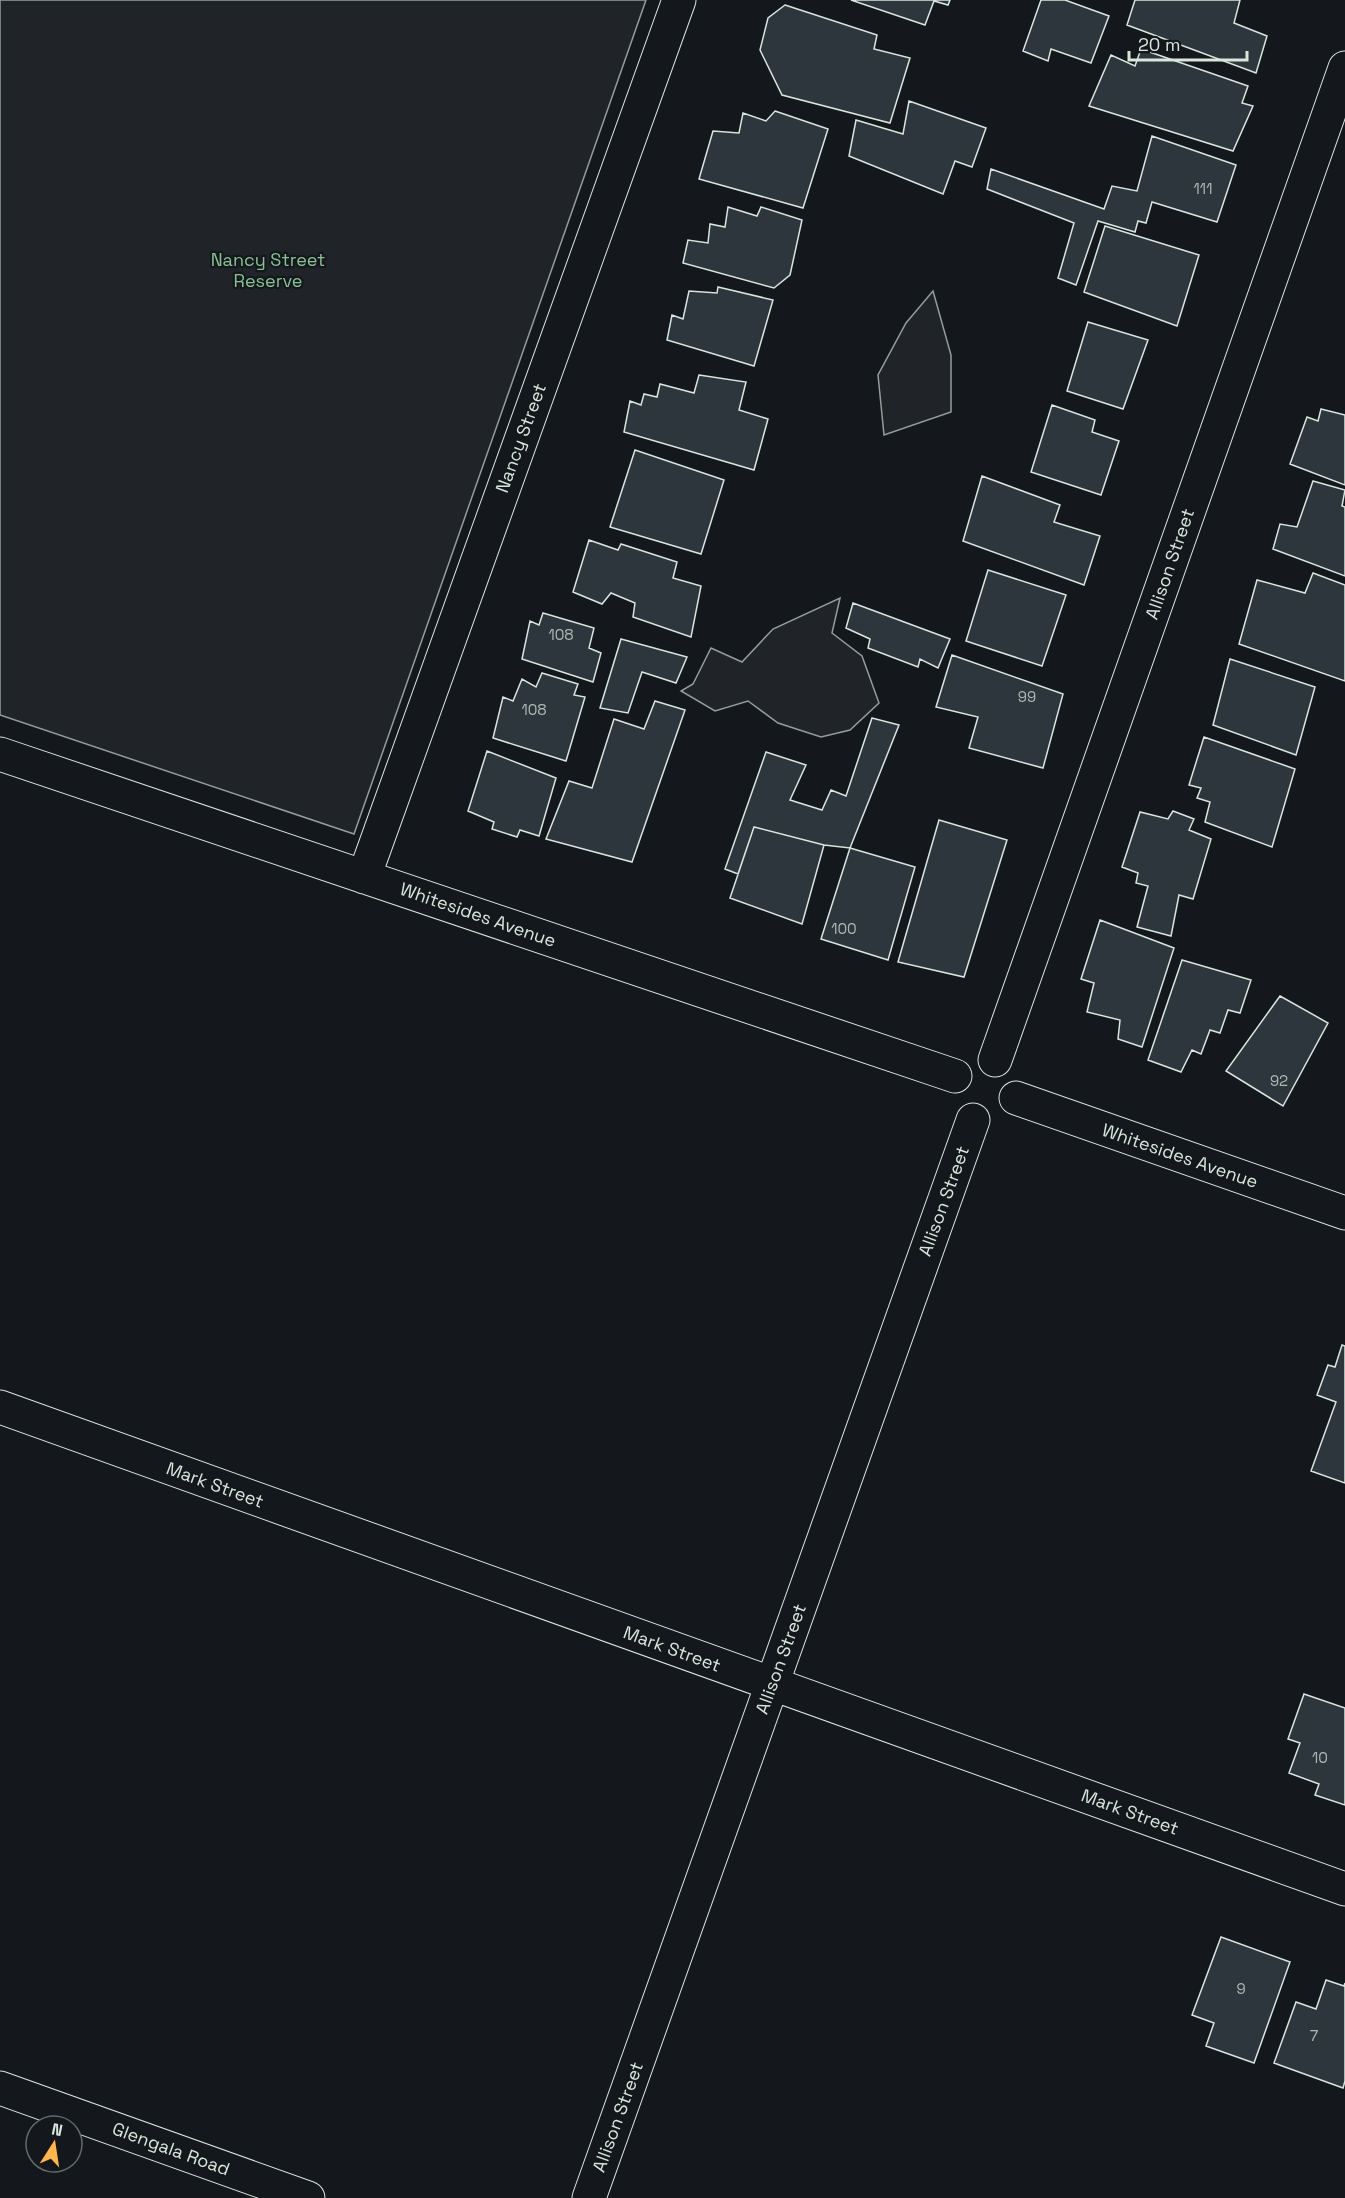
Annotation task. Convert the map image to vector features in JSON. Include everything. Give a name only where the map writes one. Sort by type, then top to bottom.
[{"type":"street","name":"Nancy Street","points":[[364,877],[679,0]]},
{"type":"street","name":"Allison Street","points":[[996,1060],[1345,68]]},
{"type":"street","name":"Whitesides Avenue","points":[[0,754],[955,1076]]},
{"type":"street","points":[[982,1058],[996,1060],[1012,1074],[1016,1085],[1016,1098],[1003,1117],[993,1121],[973,1120],[963,1115],[956,1106],[952,1096],[955,1076],[971,1061],[982,1058]]},
{"type":"street","name":"Whitesides Avenue","points":[[1016,1098],[1345,1213]]},
{"type":"street","name":"Allison Street","points":[[589,2198],[973,1120]]},
{"type":"street","name":"Mark Street","points":[[0,1407],[1345,1889]]},
{"type":"street","name":"Glengala Road","points":[[0,2088],[308,2198]]},
{"type":"green space","name":"Nancy Street Reserve","points":[[0,0],[646,0],[354,834],[0,715]]},
{"type":"green space","points":[[933,291],[951,355],[951,412],[884,435],[878,375],[906,323]]},
{"type":"green space","points":[[840,598],[832,633],[862,656],[879,703],[850,730],[821,737],[778,723],[748,701],[715,711],[681,691],[693,684],[711,648],[742,662],[773,629]]},
{"type":"building","points":[[851,0],[950,0],[948,5],[934,1],[925,25]]},
{"type":"building","points":[[1041,0],[1065,0],[1109,16],[1091,63],[1051,49],[1048,61],[1023,51]]},
{"type":"building","points":[[1135,0],[1240,0],[1234,23],[1267,36],[1256,73],[1127,25]]},
{"type":"building","points":[[785,5],[877,35],[874,49],[910,58],[890,123],[782,95],[760,50],[768,18]]},
{"type":"building","points":[[1141,49],[1248,86],[1242,103],[1253,106],[1233,151],[1089,106],[1111,55],[1135,66]]},
{"type":"building","points":[[909,101],[986,128],[972,167],[955,161],[943,194],[849,156],[856,120],[903,134]]},
{"type":"building","points":[[775,111],[828,129],[803,208],[699,179],[713,131],[739,133],[743,113],[766,121]]},
{"type":"building","points":[[1152,136],[1236,165],[1217,222],[1152,202],[1146,223],[1138,221],[1135,232],[1098,221],[1076,285],[1058,278],[1074,223],[987,189],[991,169],[1104,209],[1112,186],[1137,191]]},
{"type":"building","points":[[728,207],[757,216],[761,207],[802,220],[790,275],[774,288],[683,263],[688,240],[708,243],[710,224],[725,227]]},
{"type":"building","points":[[1105,226],[1199,255],[1177,326],[1084,292]]},
{"type":"building","points":[[718,287],[773,300],[754,366],[667,340],[672,315],[683,319],[689,291],[717,293]]},
{"type":"building","points":[[1088,322],[1148,340],[1123,409],[1067,391]]},
{"type":"building","points":[[699,375],[746,382],[739,410],[768,419],[754,470],[624,432],[630,401],[641,405],[644,394],[657,397],[660,384],[694,393]]},
{"type":"building","points":[[1052,405],[1095,420],[1092,432],[1119,441],[1101,495],[1031,472]]},
{"type":"building","points":[[1321,409],[1345,415],[1345,485],[1290,464],[1307,417],[1318,421]]},
{"type":"building","points":[[635,450],[724,480],[701,554],[610,527]]},
{"type":"building","points":[[982,476],[1060,505],[1054,522],[1100,536],[1084,585],[963,541]]},
{"type":"building","points":[[1313,481],[1345,490],[1342,506],[1345,507],[1345,576],[1273,549],[1280,524],[1297,527]]},
{"type":"building","points":[[589,540],[618,550],[621,544],[677,562],[673,578],[701,586],[691,637],[633,617],[635,603],[611,593],[602,604],[573,592]]},
{"type":"building","points":[[988,570],[1066,595],[1042,666],[966,641]]},
{"type":"building","points":[[1313,573],[1345,585],[1345,681],[1239,644],[1257,580],[1305,593]]},
{"type":"building","points":[[853,603],[950,639],[938,668],[920,659],[918,667],[868,648],[870,639],[846,628]]},
{"type":"building","points":[[543,613],[594,628],[589,648],[601,653],[593,682],[522,659],[530,621],[539,625]]},
{"type":"building","points":[[621,639],[687,657],[676,683],[642,672],[628,713],[600,708]]},
{"type":"building","points":[[952,655],[1063,694],[1043,768],[969,748],[978,717],[936,707]]},
{"type":"building","points":[[1230,659],[1315,687],[1296,755],[1213,725]]},
{"type":"building","points":[[542,673],[578,684],[574,695],[585,697],[566,761],[493,738],[503,697],[513,701],[522,679],[536,687]]},
{"type":"building","points":[[655,701],[685,710],[632,862],[546,839],[569,781],[592,788],[614,719],[644,729]]},
{"type":"building","points":[[872,718],[899,725],[850,848],[824,845],[754,827],[738,874],[725,869],[766,752],[806,765],[790,800],[822,810],[831,790],[846,796]]},
{"type":"building","points":[[1204,737],[1295,769],[1272,847],[1205,822],[1210,802],[1197,798],[1201,788],[1189,785]]},
{"type":"building","points":[[487,751],[556,778],[539,836],[520,830],[517,837],[492,829],[494,822],[468,811]]},
{"type":"building","points":[[1173,811],[1194,819],[1189,830],[1211,839],[1193,899],[1179,895],[1171,936],[1137,927],[1148,886],[1136,883],[1138,873],[1122,867],[1140,812],[1168,819]]},
{"type":"building","points":[[939,820],[1007,840],[964,977],[898,962]]},
{"type":"building","points":[[754,827],[824,845],[802,924],[730,898]]},
{"type":"building","points":[[850,848],[915,867],[888,960],[821,939]]},
{"type":"building","points":[[1100,920],[1174,948],[1142,1047],[1118,1039],[1120,1020],[1087,1012],[1094,983],[1081,979]]},
{"type":"building","points":[[1182,960],[1251,980],[1240,1013],[1228,1010],[1220,1033],[1210,1030],[1201,1054],[1192,1050],[1181,1072],[1148,1060]]},
{"type":"building","points":[[1280,996],[1328,1023],[1283,1106],[1226,1071]]},
{"type":"building","points":[[1342,1345],[1345,1346],[1345,1483],[1311,1471],[1336,1402],[1317,1395],[1328,1365],[1335,1367]]},
{"type":"building","points":[[1304,1694],[1345,1708],[1345,1805],[1315,1795],[1319,1784],[1289,1773],[1300,1743],[1288,1739]]},
{"type":"building","points":[[1221,1937],[1290,1962],[1254,2063],[1206,2046],[1214,2023],[1192,2015]]},
{"type":"building","points":[[1326,1980],[1344,1986],[1345,1983],[1345,2081],[1343,2088],[1274,2063],[1296,2002],[1316,2009]]}]
